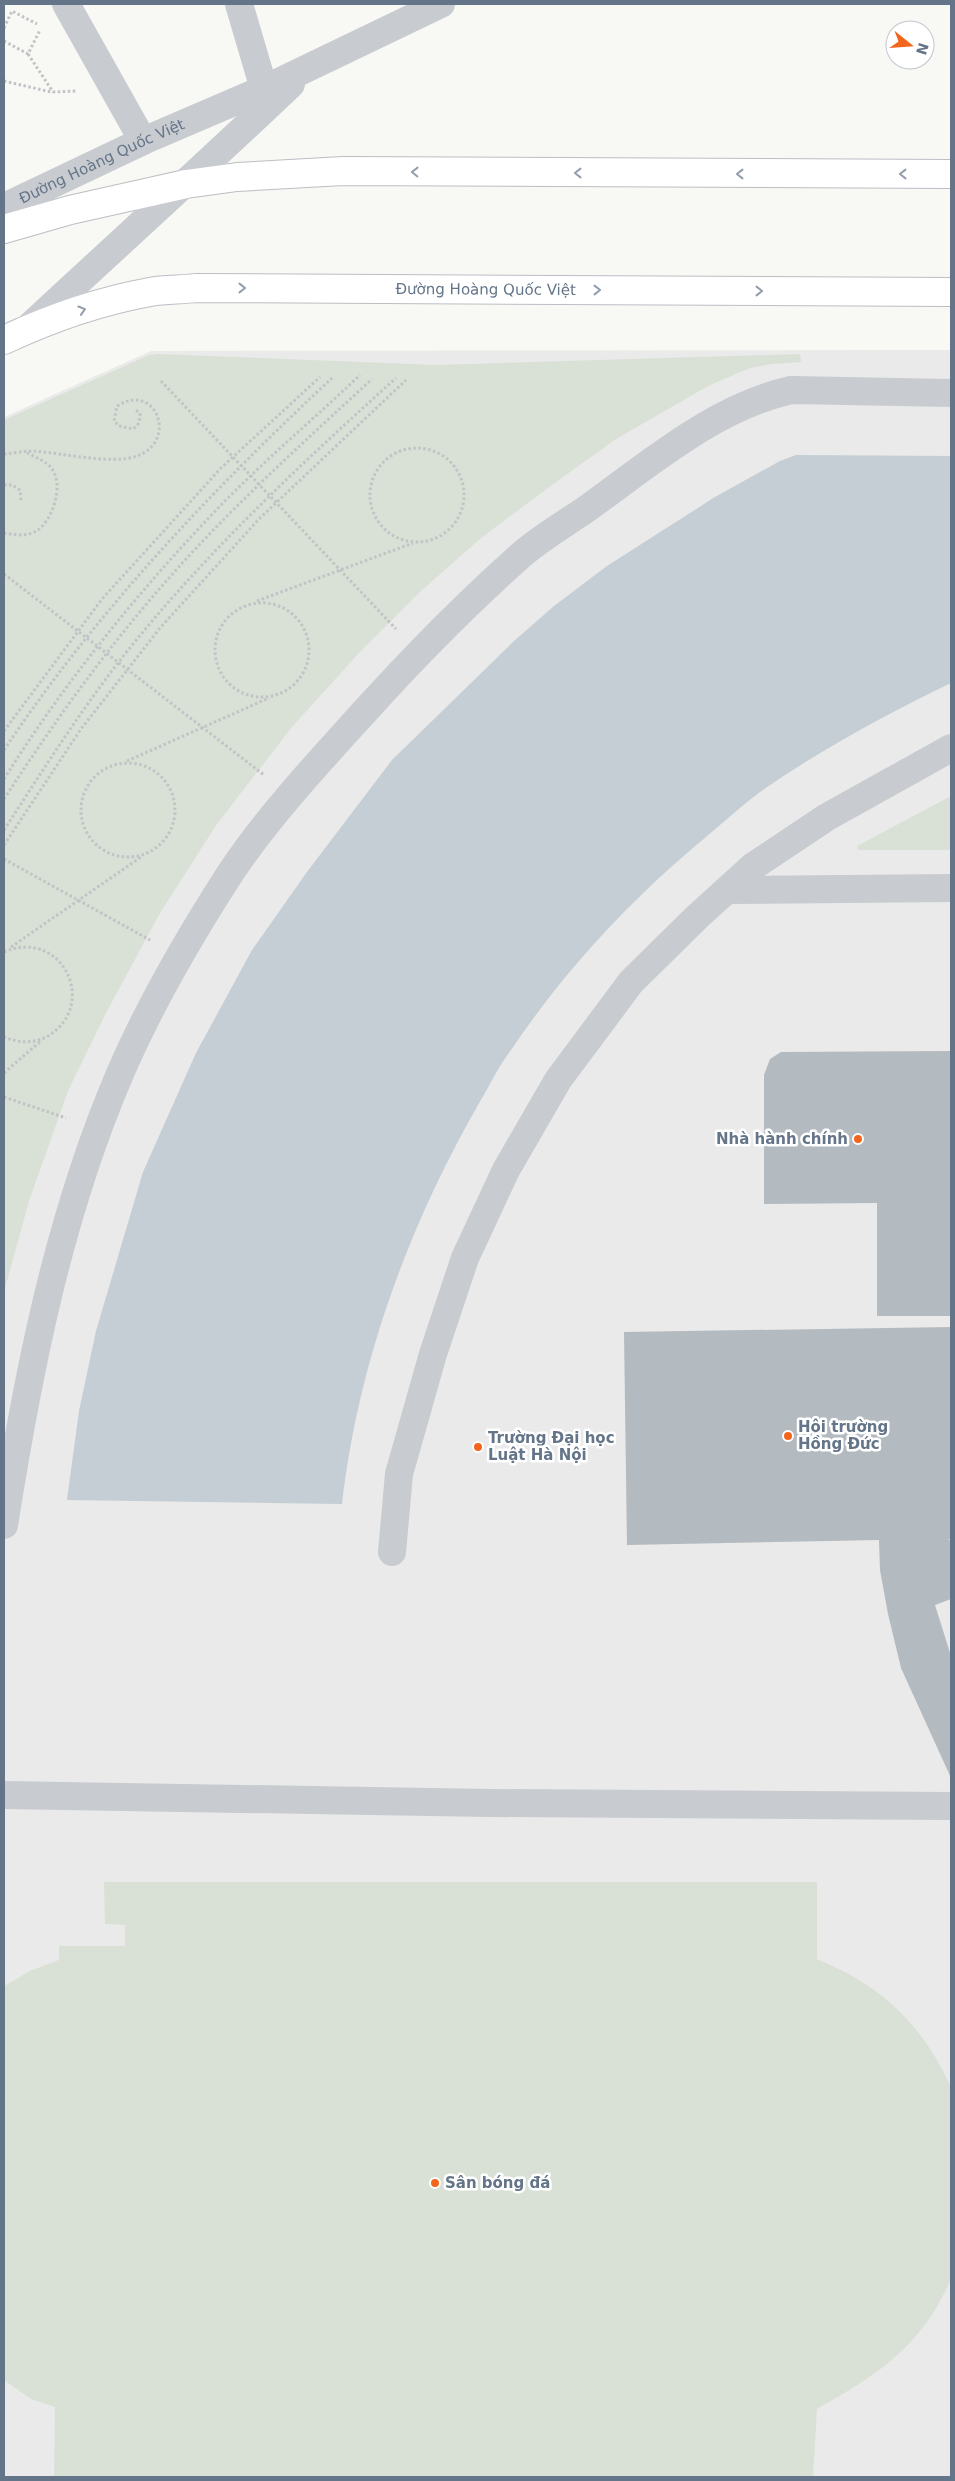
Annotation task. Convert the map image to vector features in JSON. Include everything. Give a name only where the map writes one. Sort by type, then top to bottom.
[{"type":"main road","name":"Đường Hoàng Quốc Việt","points":[[4,229],[70,210],[186,184],[237,177],[343,171],[951,174]]},
{"type":"main road","name":"Đường Hoàng Quốc Việt","points":[[15,335],[120,299],[151,292],[196,288],[951,292]]},
{"type":"street","points":[[66,4],[143,141]]},
{"type":"street","points":[[239,4],[264,89]]},
{"type":"street","name":"Đường Hoàng Quốc Việt","points":[[4,207],[143,141],[264,89],[438,4]]},
{"type":"street","name":"Đường Hoàng Quốc Việt","points":[[15,335],[186,184],[308,67]]},
{"type":"street","points":[[4,1525],[30,1378],[53,1271],[83,1175],[119,1075],[167,980],[232,871],[298,785],[405,667],[522,554],[681,441],[738,409],[768,395],[791,390],[951,393]]},
{"type":"street","points":[[392,1552],[399,1474],[433,1354],[465,1258],[506,1170],[558,1080],[631,982],[752,867],[827,817],[951,748]]},
{"type":"street","points":[[727,890],[951,888]]},
{"type":"street","points":[[4,1795],[490,1803],[951,1806]]},
{"type":"path","points":[[4,28],[12,11],[42,26],[28,54]]},
{"type":"path","points":[[4,41],[28,54],[53,92]]},
{"type":"path","points":[[4,81],[53,92],[86,91],[112,85]]},
{"type":"path","points":[[4,779],[31,736],[98,646],[158,573],[223,503],[360,375]]},
{"type":"path","points":[[4,731],[102,598],[234,458],[320,377]]},
{"type":"path","points":[[4,750],[50,683],[85,637],[132,581],[240,465],[332,378]]},
{"type":"path","points":[[4,830],[58,746],[119,663],[197,571],[269,495],[396,378]]},
{"type":"path","points":[[4,799],[77,692],[176,570],[260,484],[372,379]]},
{"type":"path","points":[[4,845],[47,777],[126,669],[204,579],[277,502],[406,380]]},
{"type":"path","points":[[161,381],[398,631]]},
{"type":"path","points":[[4,454],[26,452],[82,457],[137,456],[146,452],[154,443],[160,432],[160,423],[151,406],[140,400],[132,400],[117,406],[114,421],[119,426],[133,429],[138,426],[140,420],[140,413],[134,410]]},
{"type":"path","points":[[274,695],[254,697],[236,690],[226,681],[216,664],[214,645],[222,624],[234,611],[249,604],[416,542],[435,539],[447,532],[456,522],[464,500],[464,489],[456,468],[438,453],[416,448],[399,452],[385,460],[372,480],[370,497],[374,515],[386,531],[397,538],[416,542]]},
{"type":"path","points":[[4,533],[26,535],[39,529],[54,505],[57,489],[56,476],[51,467],[26,452]]},
{"type":"path","points":[[4,485],[12,485],[20,490],[21,501]]},
{"type":"path","points":[[4,574],[265,775]]},
{"type":"path","points":[[144,855],[128,858],[108,853],[93,842],[83,824],[81,806],[89,784],[106,768],[121,764],[203,728],[291,686],[306,666],[308,643],[306,632],[293,613],[283,607],[272,603],[249,604]]},
{"type":"path","points":[[4,952],[158,847],[167,837],[175,816],[175,804],[167,783],[159,774],[139,764],[121,764]]},
{"type":"path","points":[[4,859],[154,942]]},
{"type":"path","points":[[4,952],[24,947],[47,952],[64,966],[69,977],[73,999],[70,1011],[60,1026],[4,1074]]},
{"type":"path","points":[[4,1037],[25,1042],[44,1038]]},
{"type":"path","points":[[4,1097],[69,1119]]},
{"type":"shaded area","name":"Trường Đại học Luật Hà Nội","points":[[951,350],[951,2477],[4,2477],[4,417],[151,351]]},
{"type":"shaded area","points":[[800,354],[801,362],[750,368],[710,385],[616,439],[481,538],[421,591],[358,654],[292,727],[217,824],[160,913],[106,1013],[68,1091],[29,1201],[4,1292],[4,420],[149,355],[437,365]]},
{"type":"shaded area","points":[[796,455],[951,456],[951,683],[877,720],[829,747],[746,803],[679,860],[626,910],[577,964],[532,1020],[502,1063],[478,1105],[429,1199],[408,1248],[374,1348],[360,1400],[342,1504],[67,1500],[79,1411],[96,1331],[143,1172],[196,1053],[252,950],[307,872],[392,760],[514,641],[554,606],[607,566],[715,497],[780,461]]},
{"type":"shaded area","points":[[951,796],[951,850],[858,850],[857,846]]},
{"type":"shaded area","points":[[104,1882],[817,1882],[817,1959],[861,1981],[897,2009],[913,2025],[927,2044],[951,2087],[951,2279],[939,2303],[912,2341],[879,2370],[817,2409],[813,2477],[54,2477],[55,2407],[31,2399],[4,2380],[4,1986],[30,1971],[59,1960],[59,1946],[125,1946],[125,1925],[105,1924]]},
{"type":"building","name":"Nhà hành chính","points":[[951,1051],[951,1316],[877,1316],[877,1203],[764,1204],[764,1075],[770,1059],[781,1052]]},
{"type":"building","name":"Hội trường Hồng Đức","points":[[951,1327],[951,1539],[948,1539],[951,1541],[951,1599],[935,1605],[951,1656],[951,1778],[901,1668],[880,1570],[879,1540],[627,1545],[624,1332]]},
{"type":"place","name":"Nhà hành chính","points":[[858,1139]]},
{"type":"place","name":"Hội trường Hồng Đức","points":[[788,1436]]},
{"type":"place","name":"Trường Đại học Luật Hà Nội","points":[[478,1447]]},
{"type":"place","name":"Sân bóng đá","points":[[435,2183]]}]
